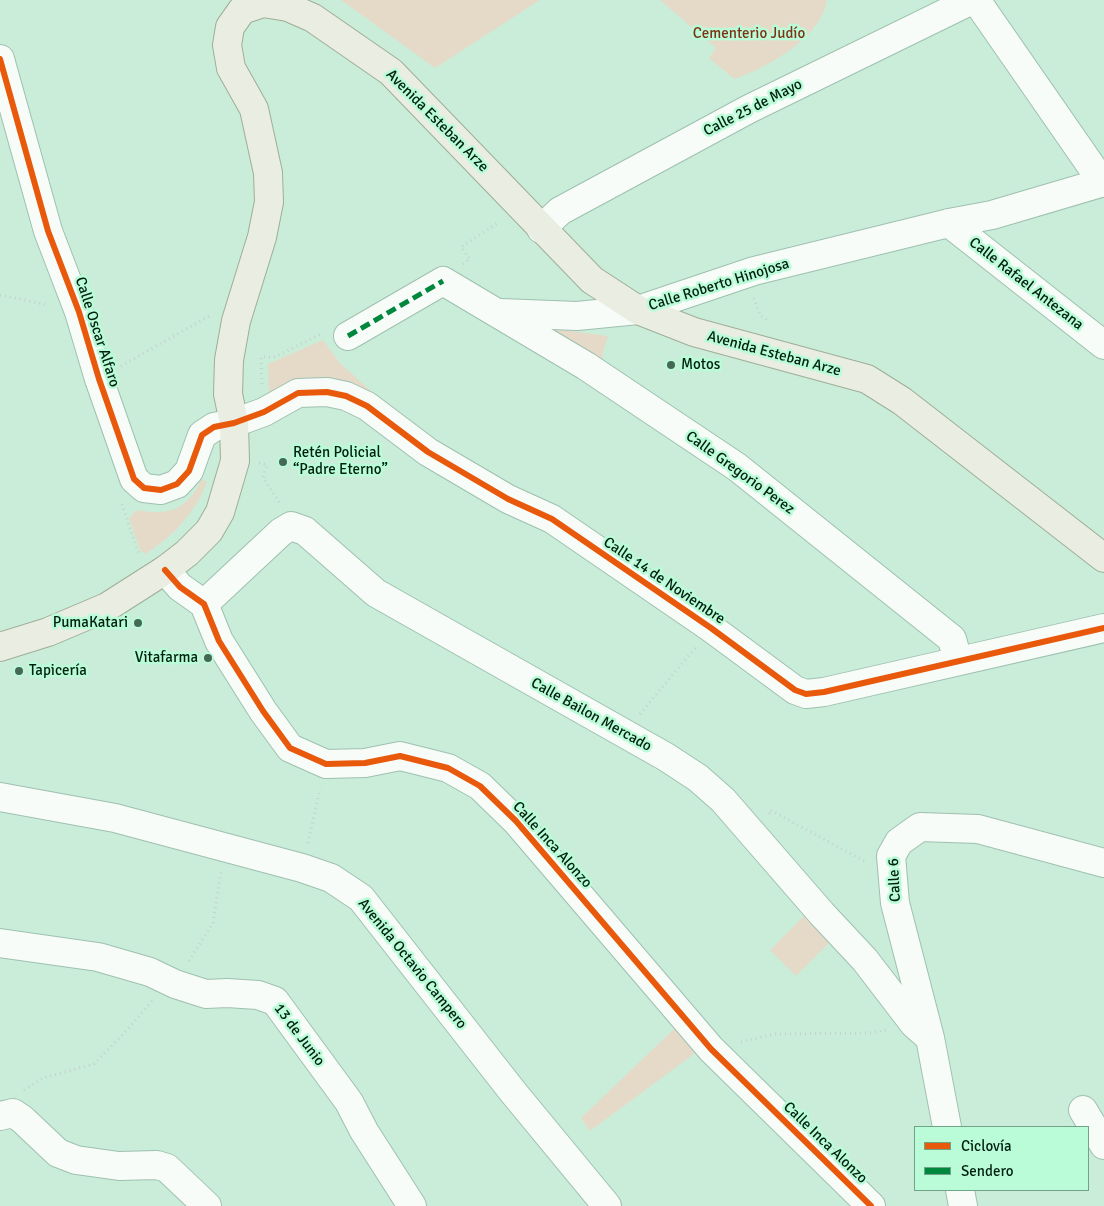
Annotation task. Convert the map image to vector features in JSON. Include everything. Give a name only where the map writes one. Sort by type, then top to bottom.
[{"type":"main road","name":"Avenida Esteban Arze","points":[[0,647],[48,632],[107,607],[165,570],[209,531],[220,512],[235,461],[234,423],[228,394],[229,360],[236,321],[262,237],[269,202],[268,173],[254,109],[231,68],[227,45],[230,27],[242,5],[263,3],[288,7],[312,18],[391,72],[592,280],[638,310],[694,332],[867,380],[902,401],[1104,558]]},
{"type":"street","points":[[974,0],[1103,183]]},
{"type":"street","name":"Calle 25 de Mayo","points":[[541,229],[560,211],[748,110],[974,0]]},
{"type":"street","name":"Calle Oscar Alfaro","points":[[0,59],[48,231],[79,312],[99,379],[134,479],[144,488],[161,490],[176,484],[189,470],[202,435],[214,428],[234,423]]},
{"type":"street","name":"Calle Roberto Hinojosa","points":[[443,281],[497,313],[577,316],[638,310],[754,271],[949,223],[992,215],[1103,183]]},
{"type":"street","name":"Calle Rafael Antezana","points":[[949,223],[1104,345]]},
{"type":"street","points":[[338,333],[443,281]]},
{"type":"street","name":"Calle Gregorio Perez","points":[[497,313],[586,366],[737,467],[952,640],[958,661]]},
{"type":"street","name":"Calle 14 de Noviembre","points":[[234,423],[264,412],[298,394],[327,392],[346,396],[366,406],[428,452],[508,499],[552,519],[711,628],[795,690],[806,694],[824,692],[1104,628]]},
{"type":"street","name":"Calle Bailon Mercado","points":[[204,604],[281,532],[291,526],[305,531],[376,593],[666,757],[698,778],[723,800],[822,914],[865,960],[922,1031]]},
{"type":"street","points":[[165,570],[180,588],[204,604]]},
{"type":"street","name":"Calle Inca Alonzo","points":[[204,604],[219,641],[263,711],[290,748],[326,764],[365,764],[400,756],[448,768],[480,786],[516,821],[711,1049],[871,1206]]},
{"type":"street","name":"Avenida Octavio Campero","points":[[0,797],[115,818],[302,868],[331,878],[361,898],[513,1092],[607,1206]]},
{"type":"street","name":"Calle 6","points":[[947,1126],[922,1031],[895,903],[891,856],[899,842],[920,827],[978,829],[1104,863]]},
{"type":"street","name":"13 de Junio","points":[[0,943],[98,957],[150,972],[174,984],[206,994],[258,995],[275,1001],[349,1102],[364,1131],[412,1206]]},
{"type":"street","points":[[1084,1110],[1104,1145]]},
{"type":"street","points":[[0,1116],[13,1113],[58,1153],[76,1160],[120,1166],[157,1165],[167,1168],[208,1206]]},
{"type":"street","points":[[960,1191],[963,1206]]},
{"type":"path","points":[[443,281],[470,259],[461,247],[497,223]]},
{"type":"path","points":[[756,291],[754,299],[756,308],[767,320]]},
{"type":"path","points":[[0,295],[79,312]]},
{"type":"path","points":[[99,379],[210,315]]},
{"type":"path","points":[[262,386],[261,357],[275,356],[338,333]]},
{"type":"path","points":[[266,469],[264,478],[274,491]]},
{"type":"path","points":[[122,504],[139,555]]},
{"type":"path","points":[[623,734],[711,628]]},
{"type":"path","points":[[302,868],[326,764]]},
{"type":"path","points":[[762,844],[770,810],[893,876]]},
{"type":"path","points":[[711,1049],[774,1034],[922,1031]]},
{"type":"green space","points":[[341,0],[540,0],[435,68]]},
{"type":"green space","name":"Cementerio Judío","points":[[660,0],[827,0],[823,14],[804,39],[791,50],[762,67],[734,79],[709,58],[716,48]]},
{"type":"green space","points":[[542,327],[608,336],[602,355],[604,362]]},
{"type":"green space","points":[[323,340],[340,363],[372,392],[370,394],[343,383],[319,378],[308,378],[283,386],[269,394],[268,364]]},
{"type":"green space","points":[[202,479],[207,482],[190,514],[165,540],[145,554],[140,550],[129,518],[137,510],[159,512],[176,508],[190,498]]},
{"type":"green space","points":[[806,914],[832,940],[796,976],[770,950]]},
{"type":"green space","points":[[676,1027],[698,1051],[590,1131],[581,1118]]},
{"type":"marked path","points":[[348,336],[443,281]]},
{"type":"cycle path","points":[[0,59],[48,231],[79,312],[99,379],[134,479],[144,488],[161,490],[177,484],[189,471],[202,435],[214,427],[234,423],[264,412],[298,393],[327,392],[346,396],[367,406],[428,452],[508,499],[552,519],[711,628],[795,690],[806,694],[824,692],[1104,628]]},
{"type":"cycle path","points":[[165,570],[180,587],[204,604],[219,641],[263,711],[290,748],[326,764],[365,763],[400,756],[448,768],[480,786],[516,821],[711,1049],[871,1206]]},
{"type":"place","name":"Motos","points":[[671,365]]},
{"type":"place","name":"Retén Policial “Padre Eterno”","points":[[283,462]]},
{"type":"place","name":"PumaKatari","points":[[138,623]]},
{"type":"place","name":"Vitafarma","points":[[208,658]]},
{"type":"place","name":"Tapicería","points":[[19,671]]}]
